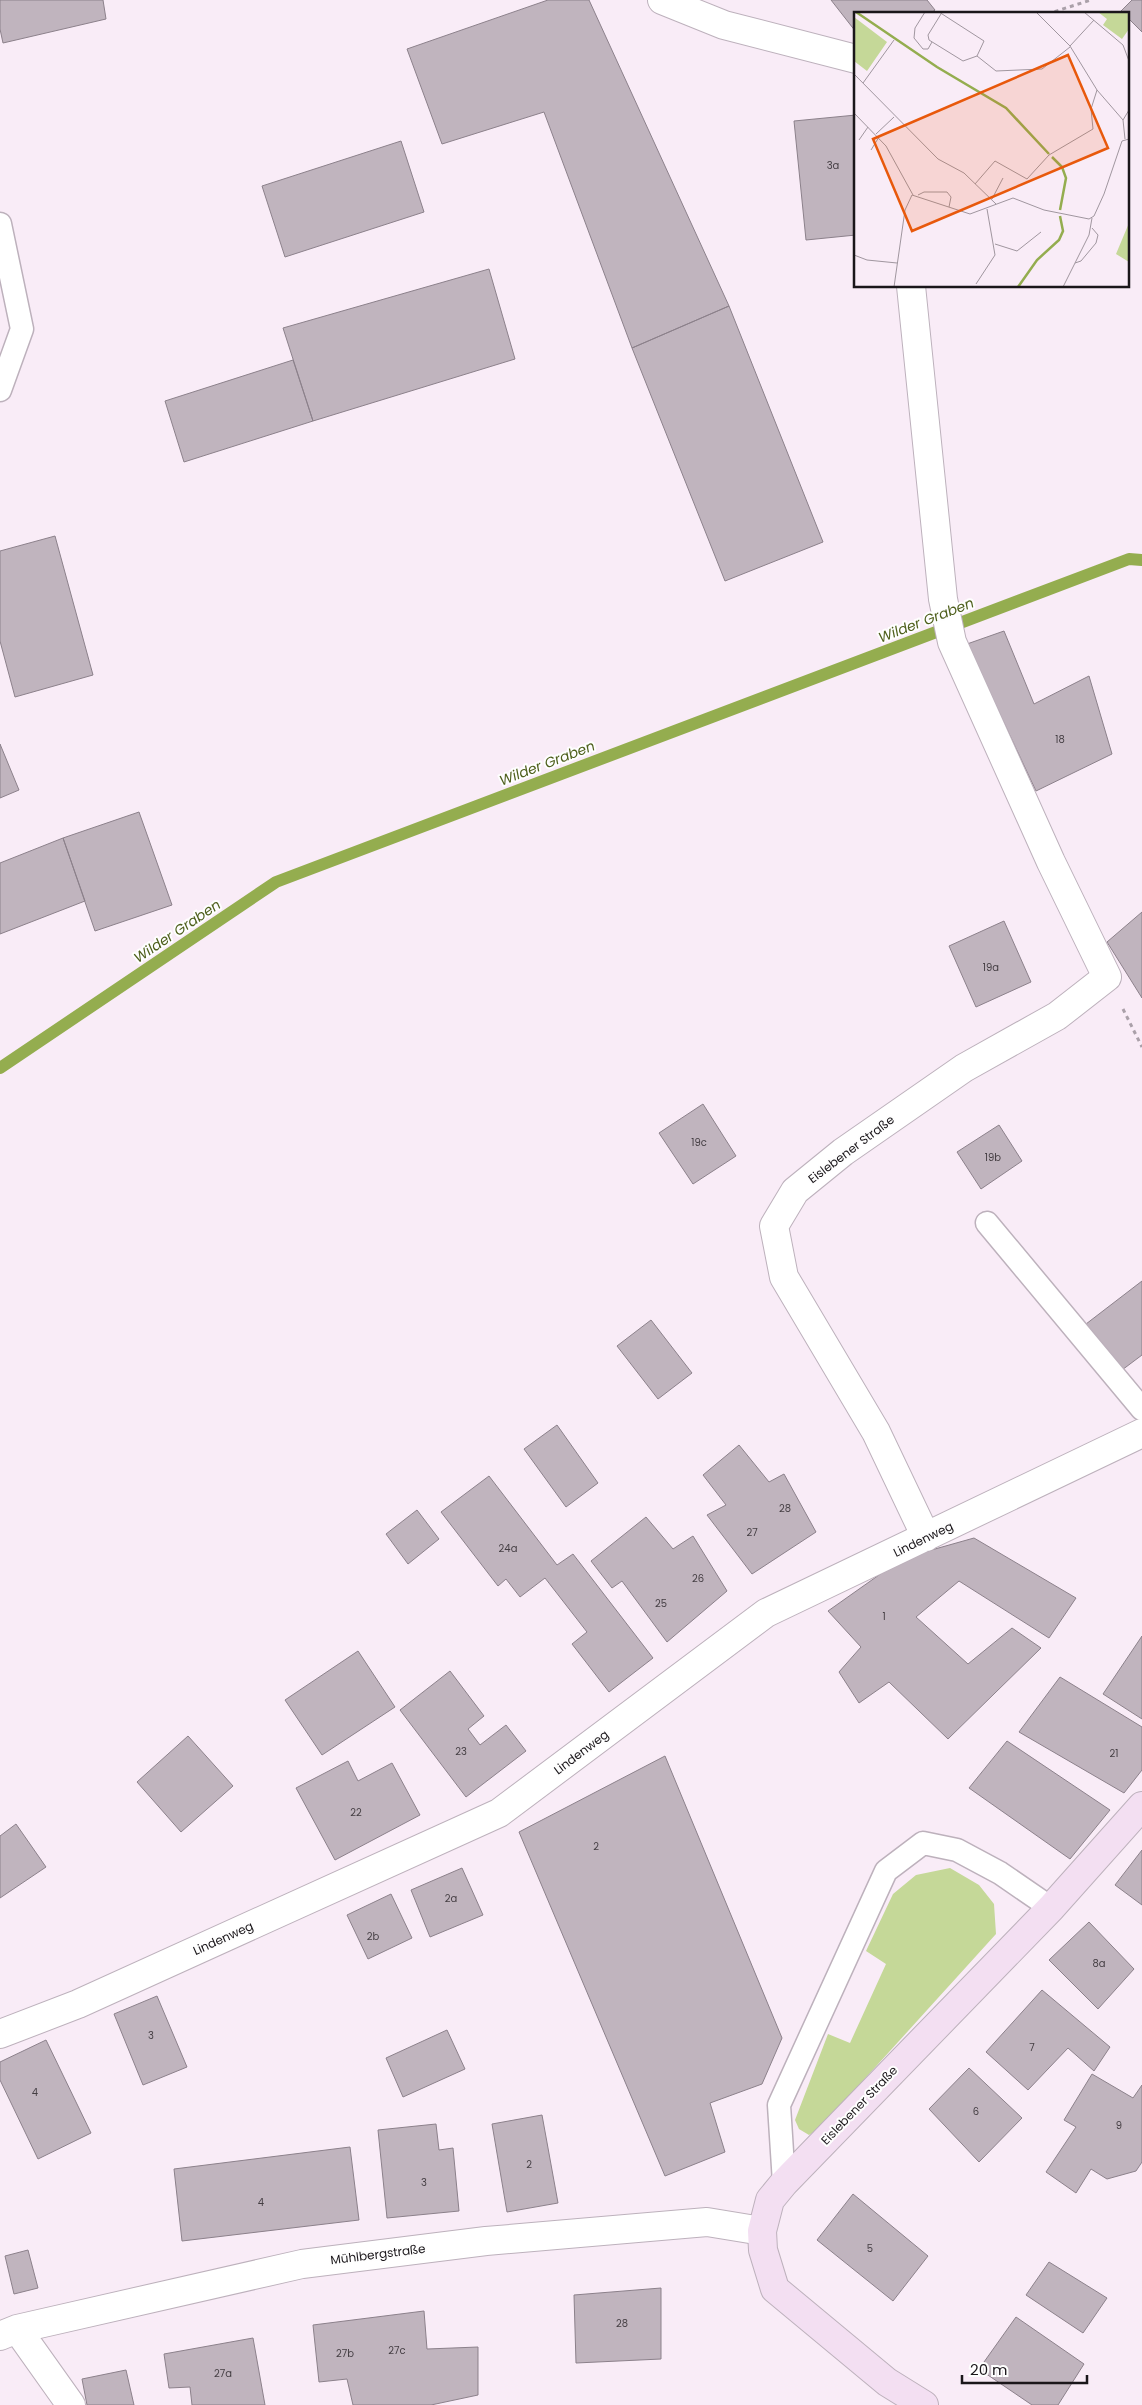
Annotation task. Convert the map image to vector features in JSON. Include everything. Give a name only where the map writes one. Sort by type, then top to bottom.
[{"type":"main road","name":"Eislebener Straße","points":[[924,2405],[887,2382],[775,2289],[763,2250],[762,2231],[770,2200],[784,2183],[1051,1908],[1142,1806]]},
{"type":"street","points":[[662,0],[724,25],[854,58]]},
{"type":"street","name":"Eislebener Straße","points":[[911,288],[943,599],[952,642],[1051,862],[1108,977],[1058,1016],[964,1068],[843,1152],[795,1191],[774,1226],[784,1277],[876,1432],[926,1537]]},
{"type":"street","name":"Lindenweg","points":[[0,2034],[78,2004],[499,1813],[766,1613],[1142,1433]]},
{"type":"street","name":"Mühlbergstraße","points":[[9,2333],[302,2264],[486,2241],[707,2222],[762,2231]]},
{"type":"street","points":[[9,2333],[71,2405]]},
{"type":"lane","points":[[0,224],[22,329],[0,390]]},
{"type":"lane","points":[[987,1223],[1086,1345],[1142,1409]]},
{"type":"lane","points":[[784,2183],[779,2105],[886,1871],[923,1843],[957,1850],[1000,1873],[1051,1908]]},
{"type":"path","points":[[1053,12],[1091,0]]},
{"type":"green space","points":[[950,1868],[979,1885],[994,1904],[996,1934],[821,2127],[809,2135],[799,2129],[795,2120],[828,2034],[850,2043],[886,1964],[866,1951],[893,1894],[916,1875]]},
{"type":"building","points":[[0,0],[103,0],[106,19],[3,43],[0,29]]},
{"type":"building","points":[[548,0],[589,0],[729,306],[632,348],[544,112],[442,144],[407,49]]},
{"type":"building","points":[[831,0],[927,0],[935,10],[932,12],[854,12],[854,29]]},
{"type":"building","points":[[1132,0],[1142,0],[1142,32],[1130,20],[1130,12],[1121,11]]},
{"type":"building","points":[[854,115],[854,235],[806,240],[794,121]]},
{"type":"building","points":[[401,141],[424,212],[285,257],[262,186]]},
{"type":"building","points":[[489,269],[515,359],[313,421],[283,328]]},
{"type":"building","points":[[729,306],[823,542],[725,581],[632,348]]},
{"type":"building","points":[[293,360],[313,421],[184,462],[165,401]]},
{"type":"building","points":[[55,536],[93,675],[15,697],[0,641],[0,551]]},
{"type":"building","points":[[1004,631],[1034,704],[1089,676],[1112,754],[1036,791],[967,644]]},
{"type":"building","points":[[0,744],[19,790],[0,798]]},
{"type":"building","points":[[139,812],[172,905],[95,931],[63,838]]},
{"type":"building","points":[[63,838],[85,901],[0,934],[0,863]]},
{"type":"building","points":[[1142,912],[1142,998],[1107,942]]},
{"type":"building","points":[[1004,921],[1031,982],[976,1007],[949,946]]},
{"type":"building","points":[[703,1104],[736,1156],[693,1184],[659,1133]]},
{"type":"building","points":[[999,1125],[1022,1161],[981,1189],[957,1152]]},
{"type":"building","points":[[1142,1281],[1142,1355],[1122,1370],[1086,1324]]},
{"type":"building","points":[[651,1320],[692,1373],[658,1399],[617,1346]]},
{"type":"building","points":[[557,1425],[598,1483],[566,1507],[524,1449]]},
{"type":"building","points":[[739,1445],[769,1482],[784,1474],[816,1532],[752,1574],[707,1515],[726,1505],[703,1475]]},
{"type":"building","points":[[489,1476],[557,1565],[573,1554],[653,1658],[609,1692],[572,1644],[587,1632],[545,1578],[520,1597],[506,1579],[498,1586],[441,1512]]},
{"type":"building","points":[[417,1510],[439,1539],[408,1564],[386,1534]]},
{"type":"building","points":[[646,1517],[673,1549],[693,1536],[727,1591],[667,1642],[622,1581],[612,1588],[591,1561]]},
{"type":"building","points":[[974,1538],[1076,1598],[1049,1638],[959,1581],[916,1617],[968,1664],[1012,1628],[1041,1648],[948,1739],[889,1682],[859,1703],[839,1672],[861,1647],[828,1611],[903,1558]]},
{"type":"building","points":[[1142,1636],[1142,1719],[1103,1694]]},
{"type":"building","points":[[358,1651],[395,1707],[322,1755],[285,1700]]},
{"type":"building","points":[[450,1671],[484,1716],[468,1729],[480,1745],[506,1725],[526,1751],[466,1797],[400,1710]]},
{"type":"building","points":[[1060,1677],[1142,1727],[1142,1770],[1124,1793],[1019,1732]]},
{"type":"building","points":[[188,1736],[233,1786],[181,1832],[137,1782]]},
{"type":"building","points":[[1007,1741],[1110,1810],[1070,1859],[969,1788]]},
{"type":"building","points":[[665,1756],[782,2038],[762,2084],[710,2103],[725,2152],[665,2176],[519,1832]]},
{"type":"building","points":[[348,1761],[358,1781],[392,1763],[420,1815],[335,1860],[296,1788]]},
{"type":"building","points":[[16,1824],[46,1867],[0,1898],[0,1836]]},
{"type":"building","points":[[1142,1850],[1142,1905],[1115,1885]]},
{"type":"building","points":[[462,1868],[483,1915],[430,1937],[411,1890]]},
{"type":"building","points":[[391,1894],[412,1938],[368,1959],[347,1915]]},
{"type":"building","points":[[1089,1922],[1134,1969],[1098,2009],[1049,1960]]},
{"type":"building","points":[[1042,1990],[1110,2047],[1094,2071],[1068,2048],[1028,2090],[986,2052]]},
{"type":"building","points":[[157,1996],[187,2067],[143,2085],[114,2014]]},
{"type":"building","points":[[447,2030],[465,2069],[403,2097],[386,2058]]},
{"type":"building","points":[[46,2040],[91,2133],[38,2159],[0,2080],[0,2062]]},
{"type":"building","points":[[969,2068],[1022,2118],[979,2162],[929,2109]]},
{"type":"building","points":[[1092,2074],[1133,2098],[1142,2085],[1142,2162],[1136,2171],[1107,2179],[1091,2169],[1076,2193],[1046,2172],[1076,2127],[1064,2120]]},
{"type":"building","points":[[542,2115],[558,2203],[507,2212],[492,2124]]},
{"type":"building","points":[[436,2124],[439,2150],[453,2148],[459,2211],[387,2218],[378,2130]]},
{"type":"building","points":[[350,2147],[359,2220],[182,2241],[174,2169]]},
{"type":"building","points":[[853,2194],[928,2256],[893,2301],[817,2240]]},
{"type":"building","points":[[28,2250],[38,2288],[14,2294],[5,2256]]},
{"type":"building","points":[[1049,2262],[1107,2298],[1083,2333],[1026,2295]]},
{"type":"building","points":[[661,2288],[661,2359],[576,2363],[574,2295]]},
{"type":"building","points":[[424,2311],[427,2349],[478,2347],[478,2395],[431,2405],[353,2405],[347,2379],[319,2382],[313,2325]]},
{"type":"building","points":[[1016,2317],[1084,2364],[1058,2405],[1032,2405],[979,2369]]},
{"type":"building","points":[[253,2338],[265,2405],[192,2405],[190,2387],[169,2388],[164,2354]]},
{"type":"building","points":[[126,2370],[134,2405],[87,2405],[82,2379]]},
{"type":"waterway","name":"Wilder Graben","points":[[0,1068],[276,882],[1129,559],[1142,560]]}]
